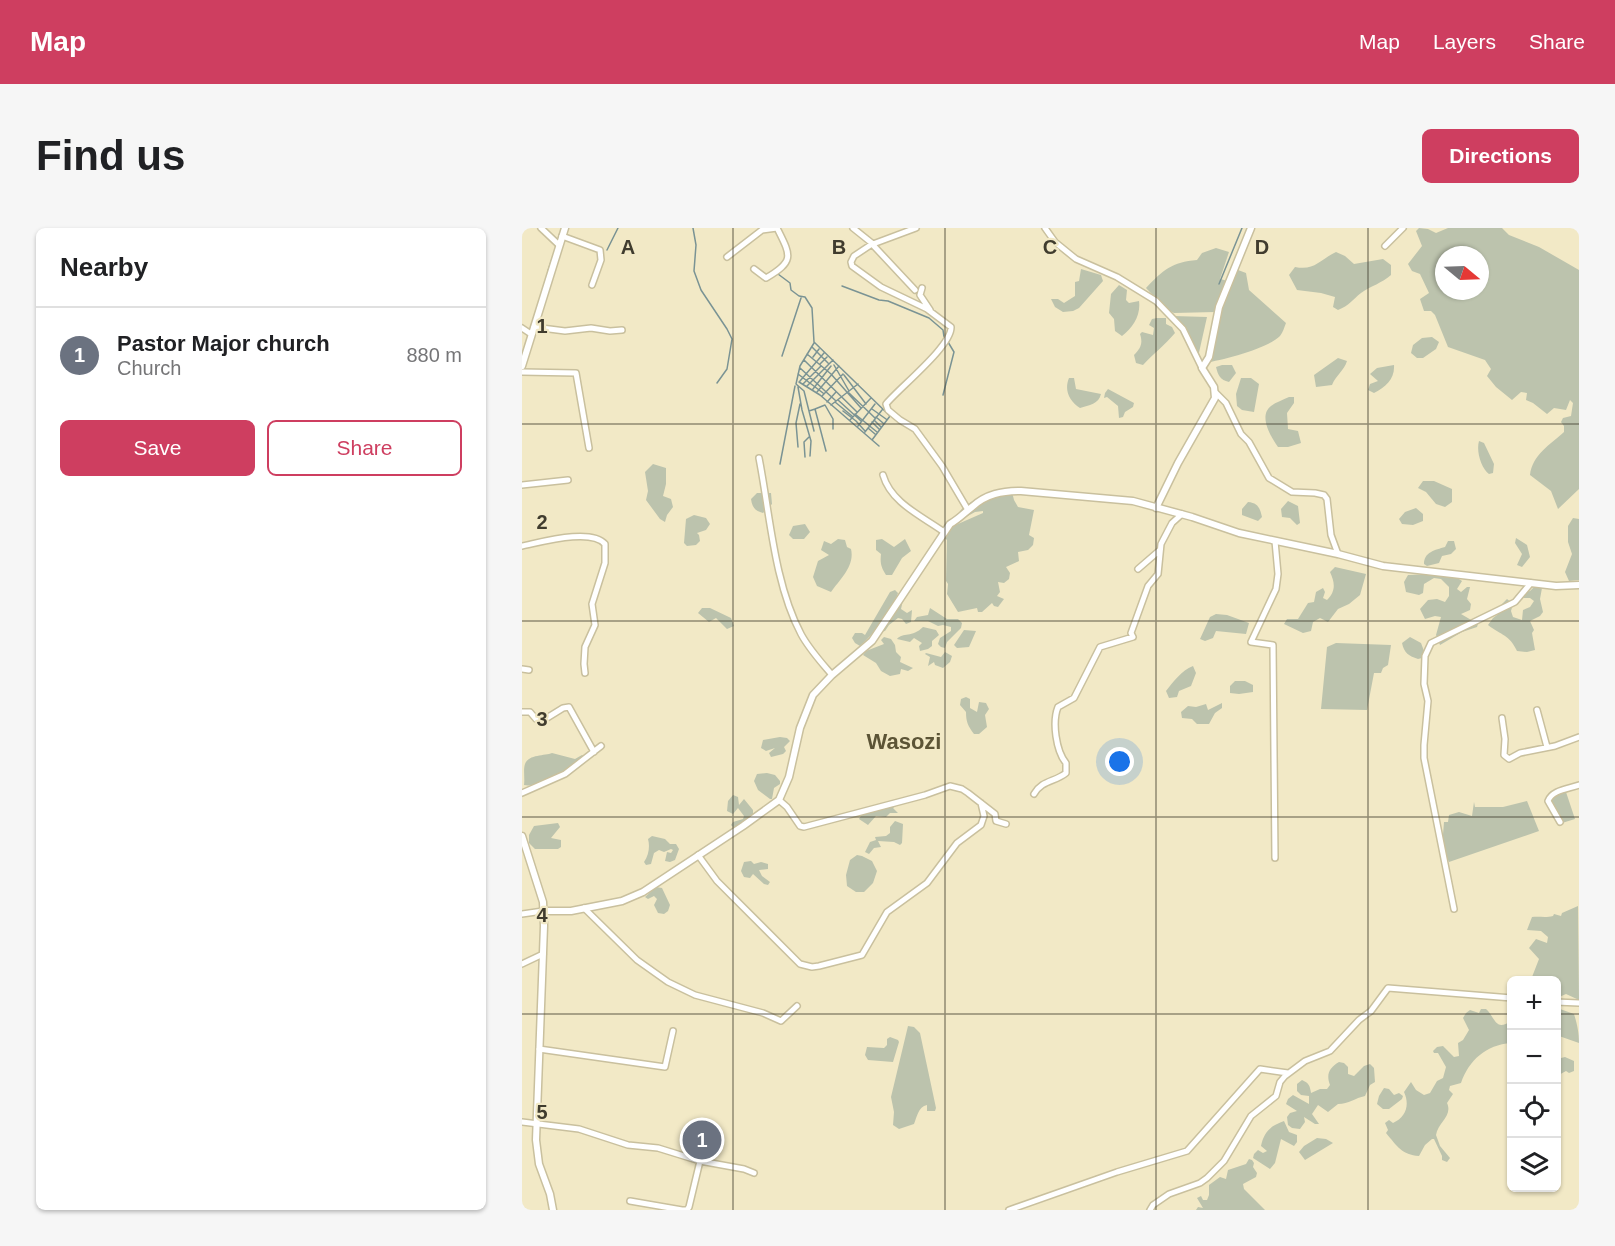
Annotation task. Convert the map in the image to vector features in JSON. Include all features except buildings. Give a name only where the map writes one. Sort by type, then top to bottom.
[{"type":"street","points":[[541,228],[559,245]]},
{"type":"street","points":[[522,366],[565,228]]},
{"type":"street","points":[[727,257],[762,230],[777,228],[788,251],[785,266],[766,278],[754,269]]},
{"type":"street","points":[[853,228],[872,244],[915,290]]},
{"type":"street","points":[[916,228],[872,244],[854,256],[851,262],[852,266],[881,287],[930,312],[951,327],[951,332],[937,352],[886,404],[888,410],[907,426],[915,429],[942,466],[968,510]]},
{"type":"street","points":[[1045,228],[1055,242],[1076,259],[1117,277],[1156,301],[1183,329],[1202,368],[1215,387],[1216,393],[1212,405],[1178,463],[1156,508]]},
{"type":"street","points":[[1202,368],[1209,357],[1219,307],[1251,228]]},
{"type":"street","points":[[1385,246],[1403,228]]},
{"type":"street","points":[[562,236],[600,250],[601,260],[592,285]]},
{"type":"street","points":[[922,288],[920,295],[930,312]]},
{"type":"street","points":[[534,327],[565,331],[591,328],[622,330]]},
{"type":"street","points":[[522,328],[531,334]]},
{"type":"street","points":[[522,372],[576,374],[589,448]]},
{"type":"street","points":[[1216,393],[1226,403],[1241,434],[1249,442],[1269,478],[1292,492],[1324,495],[1327,499],[1331,535],[1338,554]]},
{"type":"street","points":[[759,458],[780,574],[788,602],[801,635],[832,675]]},
{"type":"street","points":[[883,475],[885,484],[894,496],[944,532]]},
{"type":"street","points":[[522,485],[568,480]]},
{"type":"street","points":[[522,914],[584,908],[622,901],[643,892],[744,826],[779,800],[789,777],[807,707],[813,695],[832,675],[872,641],[950,524],[961,518],[980,500],[1005,491],[1115,499],[1182,514],[1239,533],[1383,566],[1558,587],[1579,585]]},
{"type":"street","points":[[1034,794],[1040,785],[1066,773],[1066,763],[1059,753],[1055,719],[1058,707],[1074,698],[1100,646],[1132,637],[1131,633],[1148,586],[1158,574],[1160,550],[1172,523],[1182,514]]},
{"type":"street","points":[[522,546],[584,536],[597,538],[605,544],[605,563],[592,604],[595,625],[585,647],[585,674]]},
{"type":"street","points":[[1275,541],[1278,574],[1276,590],[1251,642],[1273,645],[1275,858]]},
{"type":"street","points":[[1138,569],[1160,550]]},
{"type":"street","points":[[1454,909],[1424,758],[1428,701],[1424,684],[1425,656],[1431,643],[1515,602],[1531,583]]},
{"type":"street","points":[[522,669],[529,670]]},
{"type":"street","points":[[522,712],[530,712],[536,719],[543,722],[563,708],[569,707],[594,752]]},
{"type":"street","points":[[1537,710],[1547,747]]},
{"type":"street","points":[[1502,718],[1505,739],[1503,751],[1509,759],[1520,753],[1579,737]]},
{"type":"street","points":[[522,793],[565,774],[601,746]]},
{"type":"street","points":[[1560,822],[1548,801],[1549,798],[1552,794],[1579,785]]},
{"type":"street","points":[[779,800],[787,807],[800,826],[804,827],[925,795],[950,786],[963,789],[995,814],[996,821],[1006,824]]},
{"type":"street","points":[[698,855],[717,881],[800,964],[819,966],[862,955],[887,912],[927,883],[957,843],[981,825],[984,816],[981,803]]},
{"type":"street","points":[[522,836],[543,902],[537,1125],[539,1164],[553,1210]]},
{"type":"street","points":[[584,908],[637,960],[678,988],[695,995],[763,1013],[781,1021],[797,1006]]},
{"type":"street","points":[[522,964],[543,954]]},
{"type":"street","points":[[1150,1210],[1168,1194],[1200,1184],[1207,1178],[1224,1161],[1251,1116],[1276,1096],[1280,1082],[1288,1073],[1305,1061],[1330,1051],[1359,1020],[1371,1011],[1388,988],[1507,998]]},
{"type":"street","points":[[1561,1002],[1579,1003]]},
{"type":"street","points":[[539,1049],[665,1067],[673,1031]]},
{"type":"street","points":[[1009,1210],[1117,1172],[1187,1151],[1260,1069],[1288,1073]]},
{"type":"street","points":[[522,1122],[579,1129],[628,1145],[658,1148],[700,1161],[744,1168],[754,1173]]},
{"type":"street","points":[[630,1201],[668,1209],[687,1210],[700,1161]]},
{"type":"green space","points":[[1419,228],[1436,233],[1448,228],[1502,228],[1509,235],[1539,247],[1579,270],[1579,489],[1558,509],[1551,491],[1530,475],[1538,456],[1564,432],[1561,422],[1563,418],[1571,416],[1573,403],[1570,400],[1566,410],[1554,408],[1547,414],[1526,400],[1527,393],[1521,392],[1512,400],[1487,376],[1491,369],[1485,360],[1448,347],[1435,315],[1431,311],[1424,311],[1420,299],[1429,293],[1420,274],[1412,271],[1408,264],[1422,246],[1416,231]]},
{"type":"green space","points":[[1216,248],[1229,252],[1220,279],[1228,281],[1236,262],[1238,270],[1246,273],[1249,290],[1286,323],[1280,336],[1274,341],[1234,357],[1205,363],[1215,312],[1174,313],[1166,309],[1146,288],[1168,268],[1197,260],[1202,253]]},
{"type":"green space","points":[[1336,252],[1354,264],[1383,259],[1391,265],[1391,275],[1338,310],[1333,307],[1335,297],[1297,290],[1289,275],[1295,267],[1312,266]]},
{"type":"green space","points":[[1081,269],[1101,275],[1103,281],[1079,308],[1063,312],[1055,307],[1051,299],[1058,299],[1064,303],[1075,296],[1075,282],[1079,281]]},
{"type":"green space","points":[[1119,285],[1127,290],[1126,300],[1129,303],[1139,301],[1139,311],[1135,321],[1122,336],[1115,331],[1114,319],[1109,313],[1111,294]]},
{"type":"green space","points":[[1173,316],[1207,317],[1198,357]]},
{"type":"green space","points":[[1166,318],[1166,324],[1172,327],[1175,333],[1143,365],[1136,363],[1134,355],[1141,345],[1140,334],[1142,332],[1153,335],[1154,328],[1149,325],[1152,319]]},
{"type":"green space","points":[[1432,337],[1439,342],[1436,349],[1423,358],[1417,358],[1411,353],[1413,345],[1422,338]]},
{"type":"green space","points":[[1338,358],[1347,361],[1332,385],[1316,387],[1314,375]]},
{"type":"green space","points":[[1232,365],[1236,373],[1229,382],[1221,378],[1218,372],[1216,367]]},
{"type":"green space","points":[[1394,365],[1393,374],[1386,385],[1374,393],[1368,390],[1370,384],[1378,381],[1370,374],[1377,368]]},
{"type":"green space","points":[[1069,378],[1074,378],[1076,389],[1101,394],[1098,400],[1080,408],[1076,405],[1070,399],[1067,391]]},
{"type":"green space","points":[[1241,378],[1251,378],[1259,384],[1254,412],[1242,410],[1237,406],[1236,394]]},
{"type":"green space","points":[[1108,389],[1134,403],[1123,417],[1119,418],[1118,406],[1107,397],[1104,398]]},
{"type":"green space","points":[[1294,397],[1294,403],[1287,413],[1288,429],[1298,431],[1301,443],[1278,447],[1267,426],[1267,410],[1277,402]]},
{"type":"green space","points":[[1479,441],[1484,443],[1494,464],[1493,473],[1489,474],[1482,464],[1478,450]]},
{"type":"green space","points":[[653,464],[666,468],[663,496],[671,499],[673,507],[665,522],[660,519],[646,500],[648,491],[645,472]]},
{"type":"green space","points":[[1423,481],[1434,481],[1452,489],[1452,502],[1445,507],[1436,504],[1426,492],[1418,488]]},
{"type":"green space","points":[[1012,492],[1018,507],[1034,510],[1029,535],[1034,538],[1033,545],[1028,550],[1018,552],[1019,561],[1006,567],[1010,573],[1009,579],[1004,583],[998,582],[1000,592],[997,596],[1004,599],[998,607],[992,603],[982,612],[978,612],[977,608],[958,612],[947,594],[947,540],[944,537],[951,527],[983,513],[983,511],[975,512],[955,523],[963,508],[970,503],[987,496]]},
{"type":"green space","points":[[757,493],[771,493],[772,504],[763,513],[756,510],[752,504],[751,499]]},
{"type":"green space","points":[[1288,501],[1298,506],[1300,523],[1297,525],[1290,518],[1282,517],[1281,509]]},
{"type":"green space","points":[[1248,502],[1259,509],[1262,517],[1258,521],[1242,515],[1242,509]]},
{"type":"green space","points":[[1416,508],[1423,514],[1423,521],[1413,525],[1402,524],[1399,519],[1405,512]]},
{"type":"green space","points":[[694,515],[706,518],[710,524],[706,530],[697,533],[700,541],[696,545],[687,546],[684,543],[686,519]]},
{"type":"green space","points":[[1573,518],[1579,519],[1579,580],[1569,581],[1565,572],[1572,554],[1568,542],[1568,526]]},
{"type":"green space","points":[[805,524],[810,532],[804,539],[793,539],[789,535],[793,526]]},
{"type":"green space","points":[[1516,538],[1527,545],[1530,557],[1522,567],[1517,565],[1522,554],[1515,543]]},
{"type":"green space","points":[[838,539],[845,540],[852,555],[849,567],[831,592],[817,586],[813,577],[818,561],[829,555],[821,550],[824,541],[831,544]]},
{"type":"green space","points":[[882,539],[894,547],[905,539],[911,551],[902,558],[892,575],[886,575],[881,565],[881,554],[876,550],[876,540]]},
{"type":"green space","points":[[1448,541],[1454,541],[1456,549],[1451,554],[1442,556],[1439,563],[1427,566],[1424,564],[1428,554],[1445,547]]},
{"type":"green space","points":[[1335,567],[1366,574],[1360,595],[1338,609],[1328,622],[1320,618],[1313,622],[1311,631],[1303,633],[1284,624],[1287,619],[1298,619],[1308,603],[1314,602],[1316,592],[1323,588],[1325,592],[1323,598],[1327,600],[1330,597],[1334,583],[1330,572]]},
{"type":"green space","points":[[1434,574],[1456,577],[1462,581],[1457,589],[1461,592],[1470,587],[1467,599],[1471,604],[1470,610],[1461,614],[1478,624],[1477,627],[1462,632],[1440,645],[1436,635],[1441,617],[1425,619],[1420,609],[1428,600],[1437,599],[1445,602],[1449,596],[1449,587],[1441,579],[1434,578],[1424,584],[1423,593],[1419,595],[1406,592],[1404,582],[1408,575]]},
{"type":"green space","points":[[1535,586],[1542,588],[1540,599],[1543,612],[1530,621],[1534,630],[1532,633],[1535,650],[1517,651],[1508,638],[1488,625],[1501,612],[1502,604],[1507,599],[1513,604],[1511,611],[1513,617],[1522,620],[1523,610],[1530,607],[1534,601],[1530,598],[1515,598],[1516,595],[1530,591]]},
{"type":"green space","points":[[895,590],[898,593],[882,621],[860,646],[855,643],[852,638],[855,633],[865,635],[890,592]]},
{"type":"green space","points":[[903,600],[901,609],[907,613],[912,610],[911,622],[906,624],[898,618],[885,631],[880,632]]},
{"type":"green space","points":[[702,608],[710,608],[731,618],[734,626],[727,629],[716,618],[709,622],[698,613]]},
{"type":"green space","points":[[930,608],[947,619],[958,619],[962,623],[961,628],[947,642],[945,648],[938,644],[940,638],[951,631],[951,627],[938,626],[928,621],[914,621],[917,617],[928,615]]},
{"type":"green space","points":[[1216,614],[1227,615],[1249,623],[1246,634],[1216,631],[1213,638],[1205,641],[1200,639],[1210,617]]},
{"type":"green space","points":[[923,627],[936,630],[939,635],[928,649],[920,651],[919,646],[922,643],[914,638],[910,642],[897,639],[915,633]]},
{"type":"green space","points":[[964,630],[976,631],[969,647],[957,648],[954,645]]},
{"type":"green space","points":[[884,637],[891,639],[895,645],[896,652],[901,657],[900,662],[913,668],[908,671],[901,669],[900,674],[890,676],[863,655],[866,651],[884,644],[881,640]]},
{"type":"green space","points":[[1410,637],[1421,643],[1424,651],[1422,658],[1412,657],[1404,649],[1402,643]]},
{"type":"green space","points":[[1336,643],[1391,645],[1388,665],[1381,673],[1374,673],[1367,710],[1321,709],[1327,647]]},
{"type":"green space","points":[[945,652],[952,656],[950,662],[943,668],[935,665],[934,662],[928,666],[930,657],[926,653],[941,657]]},
{"type":"green space","points":[[1193,666],[1196,673],[1191,686],[1179,691],[1177,697],[1169,698],[1166,691],[1181,673]]},
{"type":"green space","points":[[1235,681],[1245,681],[1253,685],[1253,692],[1230,693],[1230,686]]},
{"type":"green space","points":[[966,697],[970,699],[970,708],[977,712],[979,702],[986,703],[989,709],[985,715],[987,727],[979,734],[974,734],[970,729],[966,712],[960,705],[961,699]]},
{"type":"green space","points":[[1222,703],[1222,708],[1215,713],[1209,724],[1197,724],[1192,719],[1182,718],[1181,712],[1188,706],[1196,707],[1206,704],[1208,710]]},
{"type":"green space","points":[[780,737],[790,741],[784,747],[786,751],[783,754],[771,757],[769,753],[775,748],[766,751],[761,748],[763,740]]},
{"type":"green space","points":[[552,753],[575,759],[582,755],[585,757],[546,781],[524,785],[524,766],[527,761],[533,757]]},
{"type":"green space","points":[[757,774],[775,775],[780,781],[780,784],[774,788],[772,799],[758,790],[754,781]]},
{"type":"green space","points":[[1565,789],[1575,819],[1562,823],[1546,798],[1551,793]]},
{"type":"green space","points":[[733,795],[738,797],[739,805],[744,799],[753,810],[753,816],[738,827],[731,825],[743,819],[744,816],[738,808],[733,814],[727,811],[728,801]]},
{"type":"green space","points":[[1527,801],[1539,831],[1449,862],[1442,847],[1444,822],[1448,822],[1449,815],[1459,812],[1472,816],[1474,802],[1475,807],[1503,807]]},
{"type":"green space","points":[[895,803],[896,806],[893,808],[898,813],[890,813],[886,817],[876,816],[868,825],[859,819],[862,814]]},
{"type":"green space","points":[[895,821],[903,824],[902,843],[900,845],[894,842],[878,841],[881,847],[874,848],[869,854],[865,852],[870,842],[876,840],[875,837],[886,836],[890,833],[890,827]]},
{"type":"green space","points":[[558,823],[560,827],[551,838],[561,840],[561,847],[535,849],[529,843],[529,835],[534,826]]},
{"type":"green space","points":[[652,836],[665,839],[670,844],[676,844],[679,849],[675,860],[665,861],[667,852],[671,853],[673,850],[664,852],[659,850],[654,853],[651,864],[646,865],[644,862],[649,851],[648,839]]},
{"type":"green space","points":[[857,855],[872,861],[877,871],[873,883],[864,892],[856,892],[847,886],[846,875],[850,860]]},
{"type":"green space","points":[[751,861],[754,864],[761,862],[768,864],[768,869],[759,870],[762,876],[770,882],[768,885],[753,874],[750,878],[744,877],[741,871],[744,862]]},
{"type":"green space","points":[[656,887],[662,888],[670,905],[664,914],[658,913],[654,905],[657,899],[654,896],[648,899],[645,897]]},
{"type":"green space","points":[[1578,906],[1579,1000],[1566,994],[1561,996],[1561,976],[1532,976],[1539,959],[1529,948],[1536,939],[1547,943],[1548,937],[1541,931],[1527,930],[1532,917],[1550,917],[1554,914],[1561,916],[1562,913]]},
{"type":"green space","points":[[1481,1009],[1486,1009],[1498,1024],[1507,1023],[1507,1043],[1486,1050],[1469,1067],[1461,1083],[1450,1086],[1449,1090],[1453,1094],[1447,1103],[1448,1112],[1436,1135],[1440,1146],[1450,1158],[1447,1162],[1442,1160],[1434,1139],[1425,1145],[1419,1156],[1404,1152],[1386,1133],[1388,1130],[1385,1123],[1389,1120],[1393,1123],[1404,1114],[1407,1101],[1404,1092],[1411,1082],[1416,1090],[1424,1095],[1430,1093],[1437,1081],[1443,1078],[1446,1067],[1438,1053],[1433,1051],[1443,1046],[1454,1057],[1459,1056],[1458,1043],[1463,1040],[1469,1030],[1463,1018],[1470,1010],[1479,1013]]},
{"type":"green space","points":[[1561,1009],[1574,1014],[1579,1043],[1561,1037]]},
{"type":"green space","points":[[908,1026],[914,1027],[920,1033],[936,1108],[935,1111],[927,1111],[927,1105],[924,1106],[918,1113],[914,1124],[899,1129],[893,1125],[894,1112],[891,1097]]},
{"type":"green space","points":[[890,1037],[899,1042],[893,1062],[868,1060],[865,1055],[867,1047],[884,1048]]},
{"type":"green space","points":[[1565,1057],[1574,1061],[1574,1071],[1561,1074],[1561,1058]]},
{"type":"green space","points":[[1339,1062],[1344,1063],[1348,1067],[1348,1074],[1354,1076],[1364,1066],[1370,1064],[1374,1068],[1375,1082],[1370,1085],[1365,1096],[1338,1104],[1328,1112],[1318,1105],[1312,1114],[1319,1124],[1304,1117],[1305,1122],[1300,1129],[1288,1125],[1287,1117],[1290,1113],[1297,1111],[1286,1104],[1288,1099],[1293,1095],[1309,1104],[1309,1096],[1301,1095],[1297,1091],[1297,1084],[1302,1080],[1306,1082],[1311,1093],[1327,1089],[1330,1085],[1329,1072]]},
{"type":"green space","points":[[1384,1088],[1389,1089],[1394,1095],[1399,1093],[1403,1096],[1389,1109],[1383,1109],[1377,1104]]},
{"type":"green space","points":[[1284,1121],[1289,1132],[1297,1135],[1297,1142],[1294,1146],[1281,1139],[1275,1163],[1270,1169],[1253,1158],[1254,1154],[1258,1150],[1263,1153],[1267,1151],[1261,1146],[1266,1133],[1271,1127]]},
{"type":"green space","points":[[1317,1138],[1333,1143],[1305,1160],[1299,1152]]},
{"type":"green space","points":[[1249,1159],[1254,1163],[1253,1167],[1257,1173],[1256,1177],[1243,1184],[1244,1189],[1265,1210],[1196,1210],[1198,1207],[1203,1208],[1197,1198],[1201,1196],[1203,1200],[1207,1200],[1209,1185],[1220,1177],[1226,1179],[1228,1170],[1246,1164]]},
{"type":"waterway","points":[[607,250],[618,228]]},
{"type":"waterway","points":[[693,228],[696,245],[694,271],[701,290],[732,339],[727,369],[717,383]]},
{"type":"waterway","points":[[1219,284],[1242,228]]},
{"type":"waterway","points":[[548,271],[552,259]]},
{"type":"waterway","points":[[778,274],[790,283],[791,290],[805,297],[812,308],[814,342],[890,416],[872,440]]},
{"type":"waterway","points":[[842,286],[879,300],[888,301],[929,318],[943,330],[944,337]]},
{"type":"waterway","points":[[782,356],[801,298]]},
{"type":"waterway","points":[[530,330],[534,318]]},
{"type":"waterway","points":[[943,395],[954,352],[948,342]]},
{"type":"waterway","points":[[814,343],[800,366],[796,384],[804,391],[814,431]]},
{"type":"waterway","points":[[812,347],[828,363]]},
{"type":"waterway","points":[[813,357],[819,349]]},
{"type":"waterway","points":[[800,381],[824,353]]},
{"type":"waterway","points":[[807,354],[831,374],[861,408]]},
{"type":"waterway","points":[[820,364],[827,357]]},
{"type":"waterway","points":[[804,360],[857,412]]},
{"type":"waterway","points":[[807,386],[833,360]]},
{"type":"waterway","points":[[834,365],[849,391]]},
{"type":"waterway","points":[[803,384],[821,366]]},
{"type":"waterway","points":[[813,389],[831,366]]},
{"type":"waterway","points":[[817,392],[839,366]]},
{"type":"waterway","points":[[800,368],[836,401]]},
{"type":"waterway","points":[[798,374],[823,393]]},
{"type":"waterway","points":[[822,396],[843,374]]},
{"type":"waterway","points":[[844,375],[866,404]]},
{"type":"waterway","points":[[799,382],[820,395],[879,446]]},
{"type":"waterway","points":[[831,405],[858,384]]},
{"type":"waterway","points":[[780,464],[795,386]]},
{"type":"waterway","points":[[798,387],[811,441],[810,456]]},
{"type":"waterway","points":[[827,402],[836,392]]},
{"type":"waterway","points":[[849,393],[875,418]]},
{"type":"waterway","points":[[850,420],[871,398]]},
{"type":"waterway","points":[[838,400],[861,421]]},
{"type":"waterway","points":[[835,402],[852,416]]},
{"type":"waterway","points":[[798,447],[796,423],[800,404]]},
{"type":"waterway","points":[[858,426],[875,404]]},
{"type":"waterway","points":[[815,409],[825,405],[833,419],[833,429]]},
{"type":"waterway","points":[[809,411],[815,409],[826,451]]},
{"type":"waterway","points":[[872,409],[886,419]]},
{"type":"waterway","points":[[865,432],[882,410]]},
{"type":"waterway","points":[[843,411],[865,431]]},
{"type":"waterway","points":[[855,414],[877,432]]},
{"type":"waterway","points":[[876,417],[883,423]]},
{"type":"waterway","points":[[874,420],[881,427]]},
{"type":"waterway","points":[[872,422],[879,429]]},
{"type":"waterway","points":[[868,428],[875,434]]},
{"type":"waterway","points":[[805,457],[804,442],[809,437]]},
{"type":"place","name":"Pastor Major church","points":[[702,1140]]},
{"type":"district","name":"Wasozi","points":[[904,741]]}]
